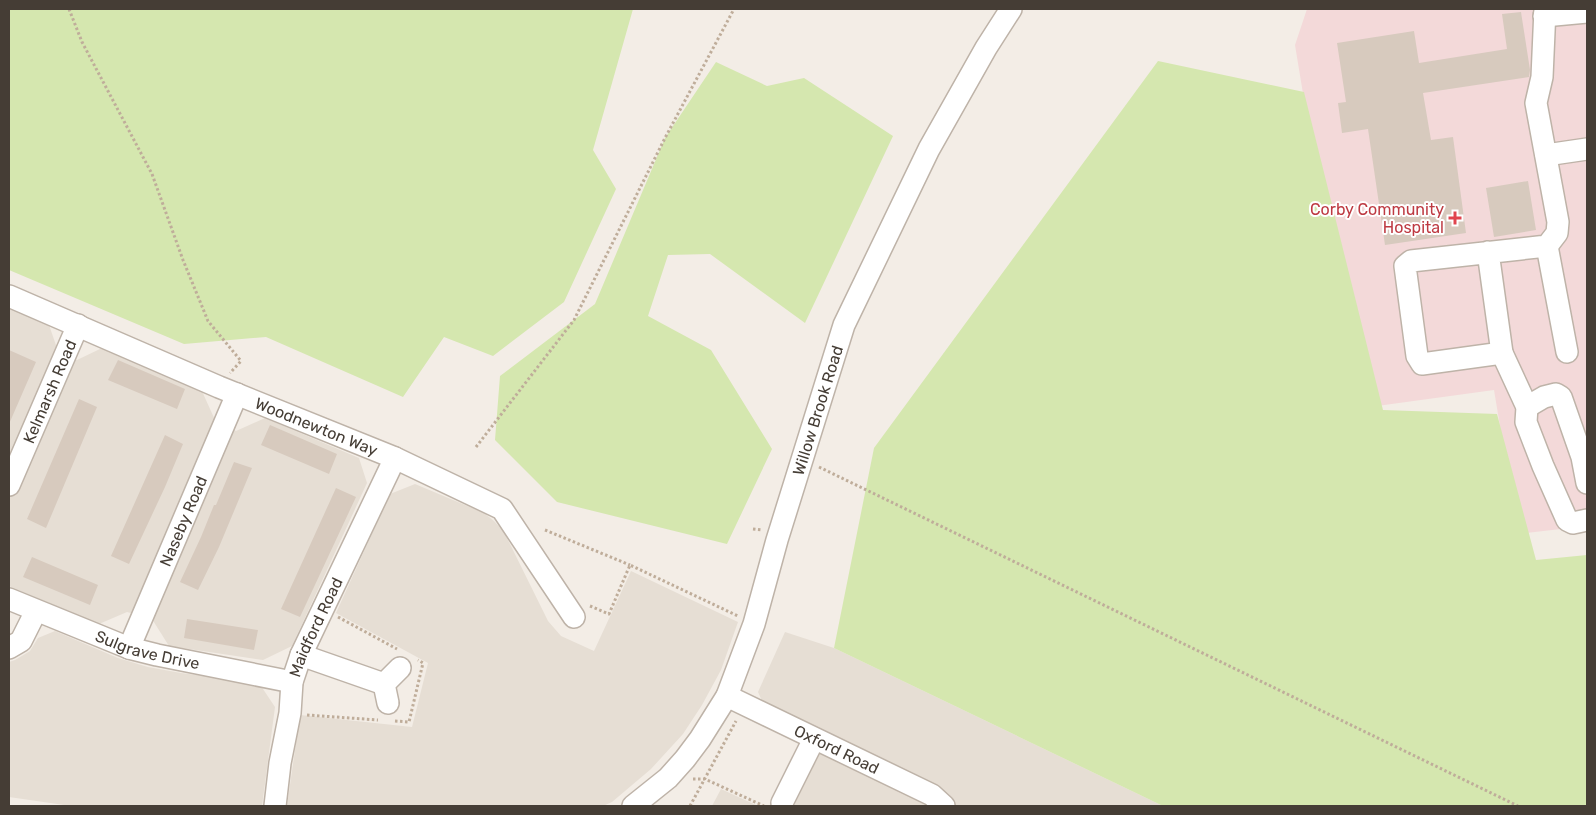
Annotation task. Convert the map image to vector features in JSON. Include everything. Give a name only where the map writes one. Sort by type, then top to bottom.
[{"type":"street","name":"Willow Brook Road","points":[[633,806],[668,778],[700,739],[736,701],[754,624],[777,540],[844,325],[929,149],[1010,9]]},
{"type":"street","points":[[1567,352],[1547,246],[1556,233],[1558,222],[1536,103],[1542,77],[1545,12],[1587,12]]},
{"type":"street","points":[[1546,155],[1587,148]]},
{"type":"street","points":[[1502,353],[1422,364],[1416,356],[1405,266],[1411,261],[1547,246]]},
{"type":"street","points":[[1488,252],[1502,353],[1527,407],[1526,422],[1567,520],[1573,523],[1587,520]]},
{"type":"street","name":"Woodnewton Way","points":[[9,296],[228,391],[395,458],[502,509],[574,618]]},
{"type":"street","name":"Kelmarsh Road","points":[[9,485],[78,325]]},
{"type":"street","name":"Naseby Road","points":[[129,648],[228,391]]},
{"type":"street","points":[[1527,407],[1544,397],[1556,394],[1561,397],[1582,457],[1587,484]]},
{"type":"street","name":"Maidford Road","points":[[274,806],[290,713],[292,682],[300,655],[395,458]]},
{"type":"street","name":"Sulgrave Drive","points":[[9,598],[36,611],[129,648],[292,682]]},
{"type":"street","points":[[9,648],[21,641],[36,611]]},
{"type":"street","points":[[300,655],[386,694],[400,668]]},
{"type":"street","name":"Oxford Road","points":[[736,701],[932,795],[944,806]]},
{"type":"street","points":[[773,805],[814,738]]},
{"type":"path","points":[[69,9],[82,42],[152,174],[183,260],[208,321],[241,362],[228,391]]},
{"type":"path","points":[[476,447],[574,320],[665,138],[734,9]]},
{"type":"path","points":[[803,459],[1518,806]]},
{"type":"path","points":[[545,530],[630,565],[754,624]]},
{"type":"path","points":[[556,592],[609,614],[630,565]]},
{"type":"path","points":[[690,806],[705,779],[736,701]]},
{"type":"path","points":[[668,778],[705,779],[773,805]]},
{"type":"shaded area","name":"Corby Community Hospital","points":[[1307,9],[1587,9],[1587,526],[1518,534],[1494,390],[1355,409],[1295,45]]},
{"type":"shaded area","points":[[9,307],[49,325],[57,348],[77,360],[102,348],[201,389],[215,420],[236,431],[265,418],[359,458],[367,483],[292,646],[263,660],[169,646],[152,619],[127,612],[99,624],[9,586]]},
{"type":"shaded area","points":[[415,484],[484,513],[494,521],[504,532],[548,621],[561,636],[594,651],[631,571],[738,622],[721,670],[702,705],[683,734],[651,769],[612,802],[603,806],[287,806],[300,715],[412,727],[428,663],[336,613],[390,494]]},
{"type":"shaded area","points":[[55,631],[118,658],[148,667],[259,683],[275,707],[262,806],[71,806],[9,797],[9,662],[30,651],[38,638]]},
{"type":"shaded area","points":[[785,632],[834,648],[1163,806],[794,806],[828,733],[763,703],[758,692]]},
{"type":"shaded area","points":[[721,789],[758,806],[712,806]]},
{"type":"green space","points":[[9,9],[633,9],[593,150],[616,189],[564,302],[493,356],[444,337],[403,397],[266,337],[184,344],[9,270]]},
{"type":"green space","points":[[1158,61],[1304,92],[1383,410],[1497,414],[1536,560],[1587,555],[1587,806],[1163,806],[834,648],[874,448]]},
{"type":"green space","points":[[716,62],[767,86],[804,78],[893,136],[805,323],[710,254],[668,255],[648,316],[711,350],[772,449],[727,544],[557,502],[495,440],[500,376],[595,304],[665,138]]},
{"type":"building","points":[[1521,12],[1530,70],[1529,77],[1423,93],[1431,140],[1453,137],[1466,233],[1385,245],[1368,129],[1342,133],[1338,103],[1346,102],[1337,43],[1414,31],[1419,63],[1507,49],[1502,14]]},
{"type":"building","points":[[1528,181],[1536,230],[1494,237],[1486,188]]},
{"type":"building","points":[[9,350],[36,362],[9,424]]},
{"type":"building","points":[[118,360],[185,389],[177,409],[108,380]]},
{"type":"building","points":[[79,399],[97,407],[46,528],[27,519]]},
{"type":"building","points":[[270,425],[337,454],[329,474],[261,445]]},
{"type":"building","points":[[165,435],[183,444],[129,564],[111,556]]},
{"type":"building","points":[[234,462],[252,468],[219,547],[198,590],[180,582]]},
{"type":"building","points":[[336,488],[356,497],[300,617],[281,609]]},
{"type":"building","points":[[32,557],[98,585],[90,605],[23,577]]},
{"type":"building","points":[[187,619],[258,630],[254,650],[184,638]]},
{"type":"place","name":"Corby Community Hospital","points":[[1455,218]]}]
